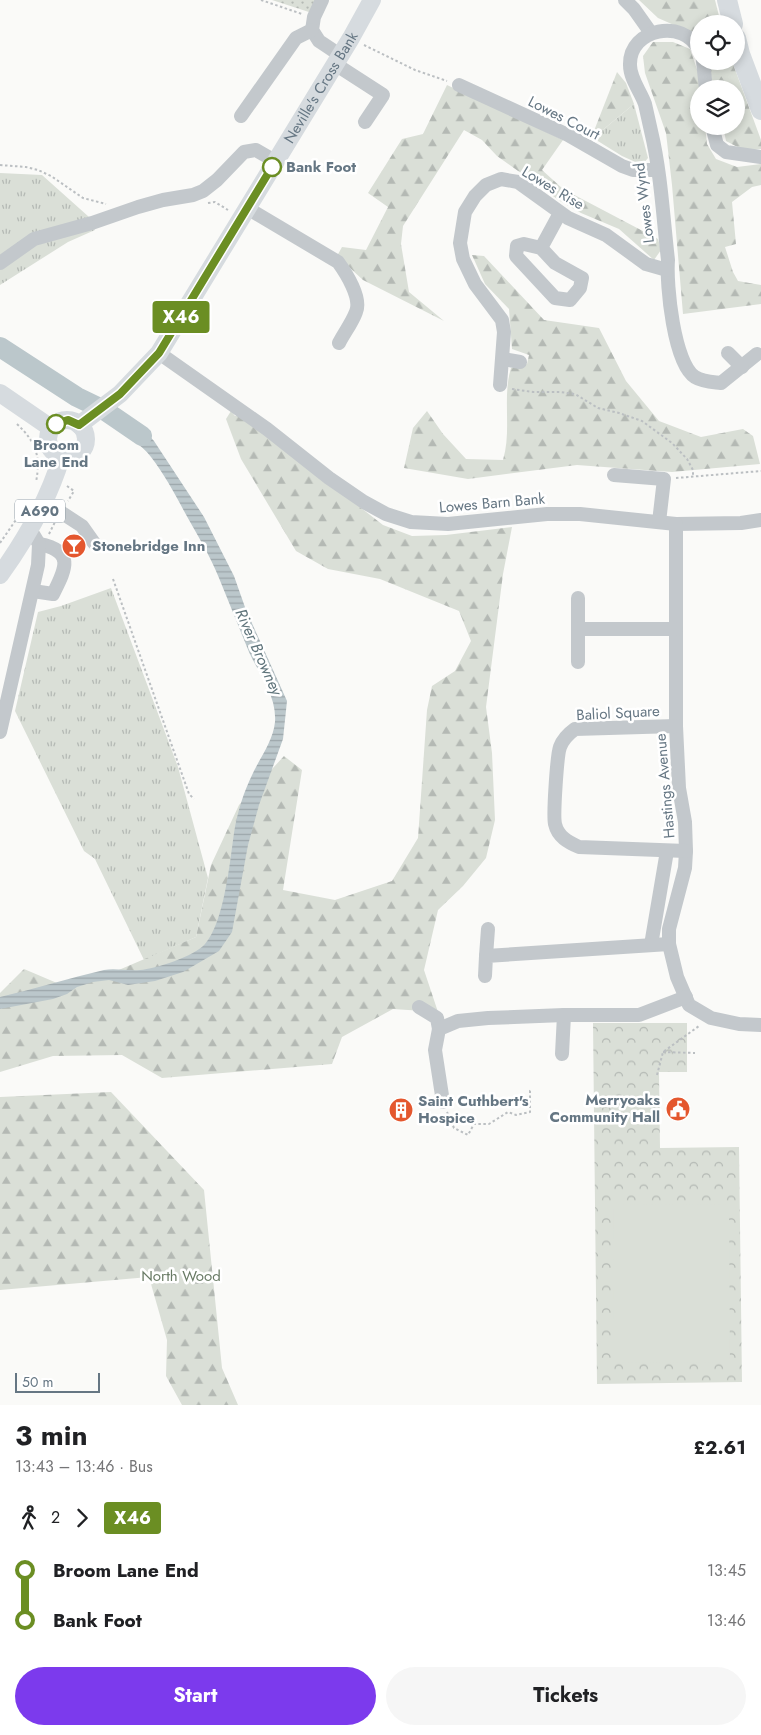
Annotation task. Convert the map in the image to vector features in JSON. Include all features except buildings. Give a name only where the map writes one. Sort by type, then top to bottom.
[{"type":"highway","points":[[727,0],[731,15]]},
{"type":"highway","points":[[745,67],[761,110]]},
{"type":"main road","name":"Neville's Cross Bank","points":[[79,425],[120,394],[159,353],[351,38],[372,0]]},
{"type":"main road","points":[[0,393],[51,428]]},
{"type":"main road","points":[[61,421],[74,422],[79,425],[85,435],[85,446],[78,455],[72,458],[61,458],[48,446],[47,440],[51,428],[61,421]]},
{"type":"main road","name":"A690","points":[[0,575],[35,537],[61,458]]},
{"type":"street","points":[[241,116],[296,38],[313,24],[322,0]]},
{"type":"street","points":[[625,0],[651,33],[666,30],[682,34],[690,39]]},
{"type":"street","points":[[313,24],[319,41],[337,59],[383,95],[365,122]]},
{"type":"street","name":"Lowes Wynd","points":[[651,33],[638,43],[630,65],[652,133],[668,260],[670,312],[679,350],[688,371],[696,378],[708,382],[721,383],[757,354]]},
{"type":"street","name":"Lowes Court","points":[[459,86],[568,136],[622,166],[633,170],[657,170]]},
{"type":"street","points":[[714,135],[717,145],[726,152],[761,157]]},
{"type":"street","points":[[0,263],[34,239],[92,223],[146,204],[193,195],[203,191],[217,180],[244,152],[256,150],[275,161]]},
{"type":"street","name":"Lowes Rise","points":[[500,385],[504,332],[502,320],[475,284],[463,259],[460,244],[465,212],[475,196],[486,185],[501,179],[518,182],[560,213],[606,234],[646,264],[667,270]]},
{"type":"street","points":[[244,213],[338,262],[348,275],[357,310],[339,343]]},
{"type":"street","points":[[541,248],[560,213]]},
{"type":"street","points":[[524,244],[541,248],[555,263],[582,278],[580,288],[570,300],[555,298],[516,256],[517,246],[524,244]]},
{"type":"street","name":"Lowes Barn Bank","points":[[159,353],[268,429],[329,478],[364,502],[386,514],[411,522],[435,524],[546,514],[580,514],[676,524],[761,520]]},
{"type":"street","points":[[728,353],[742,367]]},
{"type":"street","points":[[503,359],[520,362]]},
{"type":"street","points":[[614,475],[664,479],[659,522]]},
{"type":"street","points":[[45,502],[82,526],[94,543]]},
{"type":"street","name":"Hastings Avenue","points":[[676,524],[676,726],[679,788],[685,822],[686,851],[685,868],[669,929],[669,944],[677,977],[689,1005],[711,1018],[739,1024],[761,1024]]},
{"type":"street","points":[[0,732],[38,565],[35,537]]},
{"type":"street","points":[[33,591],[53,594],[64,571],[65,563],[61,555],[53,548],[35,537]]},
{"type":"street","points":[[578,598],[578,662]]},
{"type":"street","points":[[578,629],[676,629]]},
{"type":"street","name":"Baliol Square","points":[[667,851],[579,847],[566,841],[559,834],[554,823],[558,755],[566,735],[575,729],[676,726]]},
{"type":"street","name":"Hastings Avenue","points":[[651,945],[667,851],[686,851]]},
{"type":"street","points":[[485,976],[488,929]]},
{"type":"street","points":[[486,956],[669,944]]},
{"type":"street","points":[[439,1030],[458,1021],[564,1015],[639,1015],[686,997]]},
{"type":"street","points":[[419,1007],[437,1018],[439,1030],[434,1050],[443,1102]]},
{"type":"street","points":[[562,1054],[564,1015]]},
{"type":"path","points":[[261,0],[313,24]]},
{"type":"path","points":[[351,38],[415,70],[459,86]]},
{"type":"path","points":[[0,166],[26,167],[38,170],[51,176],[83,198],[104,204],[112,203]]},
{"type":"path","points":[[205,203],[215,202],[244,213]]},
{"type":"path","points":[[500,385],[510,389],[534,392],[575,394],[598,408],[642,421],[672,443],[688,459],[693,470],[693,477]]},
{"type":"path","points":[[26,432],[36,446],[38,472],[35,486]]},
{"type":"path","points":[[664,479],[761,471]]},
{"type":"path","points":[[0,543],[24,507]]},
{"type":"path","points":[[113,579],[189,794],[194,799]]},
{"type":"path","points":[[657,1075],[663,1052],[711,1018]]},
{"type":"path","points":[[663,1052],[695,1053]]},
{"type":"path","points":[[443,1102],[454,1128],[468,1135],[474,1124],[489,1124],[508,1112],[516,1115],[530,1112],[530,1090],[532,1090]]},
{"type":"green space","points":[[272,0],[322,0],[315,14]]},
{"type":"green space","points":[[639,0],[715,0],[719,15],[690,15],[690,32],[658,18]]},
{"type":"green space","points":[[653,42],[673,42],[690,49],[690,70],[697,70],[700,80],[690,80],[690,135],[706,135],[707,144],[716,159],[737,167],[761,164],[761,185],[752,187],[732,202],[736,244],[725,247],[738,281],[761,285],[761,304],[683,314],[666,133],[645,73],[643,56]]},
{"type":"green space","points":[[710,70],[735,70],[739,80],[712,80]]},
{"type":"green space","points":[[617,72],[626,83],[634,104],[593,138],[592,136]]},
{"type":"green space","points":[[447,85],[563,140],[542,170],[563,189],[658,239],[661,250],[654,260],[619,229],[581,213],[560,201],[497,156],[482,140],[464,130],[403,226],[401,244],[409,292],[444,321],[363,280],[337,256],[342,247],[366,250],[388,207],[368,193],[402,139],[423,134]]},
{"type":"green space","points":[[745,96],[761,140],[761,149],[745,151],[726,141],[725,135],[745,135]]},
{"type":"green space","points":[[634,104],[648,158],[642,165],[622,156],[593,138]]},
{"type":"green space","points":[[0,173],[42,175],[89,217],[95,230],[68,242],[0,285]]},
{"type":"green space","points":[[472,255],[484,256],[544,320],[599,328],[626,381],[659,421],[701,437],[743,429],[753,436],[760,464],[672,472],[577,465],[468,479],[404,468],[413,428],[427,411],[443,434],[466,459],[503,460],[507,437],[508,379],[511,368],[527,364],[529,355],[512,349],[509,309],[485,284]]},
{"type":"green space","points":[[231,411],[235,416],[239,415],[267,435],[383,525],[412,536],[446,535],[512,527],[503,574],[486,707],[492,753],[495,820],[486,858],[463,886],[438,910],[424,970],[438,1012],[393,1009],[342,1037],[332,1064],[162,1078],[122,1055],[53,1056],[0,1072],[0,993],[24,969],[64,986],[107,975],[196,937],[211,865],[239,805],[284,756],[302,770],[283,890],[335,900],[392,881],[418,838],[427,710],[432,686],[455,671],[471,641],[459,611],[380,579],[328,569],[296,551],[241,459],[226,419]]},
{"type":"green space","points":[[111,588],[178,767],[208,878],[196,937],[144,960],[95,859],[84,851],[15,711],[38,612]]},
{"type":"green space","points":[[593,1023],[687,1023],[687,1072],[659,1072],[660,1148],[739,1147],[742,1382],[597,1384]]},
{"type":"green space","points":[[643,1089],[643,1123],[622,1123],[622,1090]]},
{"type":"green space","name":"North Wood","points":[[111,1092],[204,1190],[222,1368],[238,1405],[182,1405],[166,1376],[167,1340],[149,1277],[0,1290],[0,1097]]},
{"type":"green space","points":[[729,1204],[730,1362],[614,1363],[613,1205]]},
{"type":"water","points":[[124,415],[138,423],[154,441],[204,517],[234,576],[246,610],[287,701],[283,739],[259,805],[248,845],[232,932],[219,951],[183,972],[155,981],[128,985],[109,980],[93,982],[77,987],[67,994],[53,999],[0,1009],[0,997],[104,970],[140,970],[155,967],[193,953],[205,944],[212,934],[221,907],[228,875],[235,825],[241,802],[274,729],[275,712],[270,694],[249,652],[211,561],[173,490],[156,463],[143,448],[114,427]]},
{"type":"waterway","name":"River Browney","points":[[0,347],[77,397],[104,410],[142,436]]},
{"type":"bus line","name":"X46","points":[[56,424],[68,420],[79,425],[120,394],[159,353],[272,167]]},
{"type":"place","name":"Bank Foot","points":[[272,167]]},
{"type":"place","name":"Broom Lane End","points":[[56,424]]},
{"type":"place","name":"Stonebridge Inn","points":[[74,546]]},
{"type":"place","name":"Merryoaks Community Hall","points":[[678,1109]]},
{"type":"place","name":"Saint Cuthbert's Hospice","points":[[401,1110]]}]
